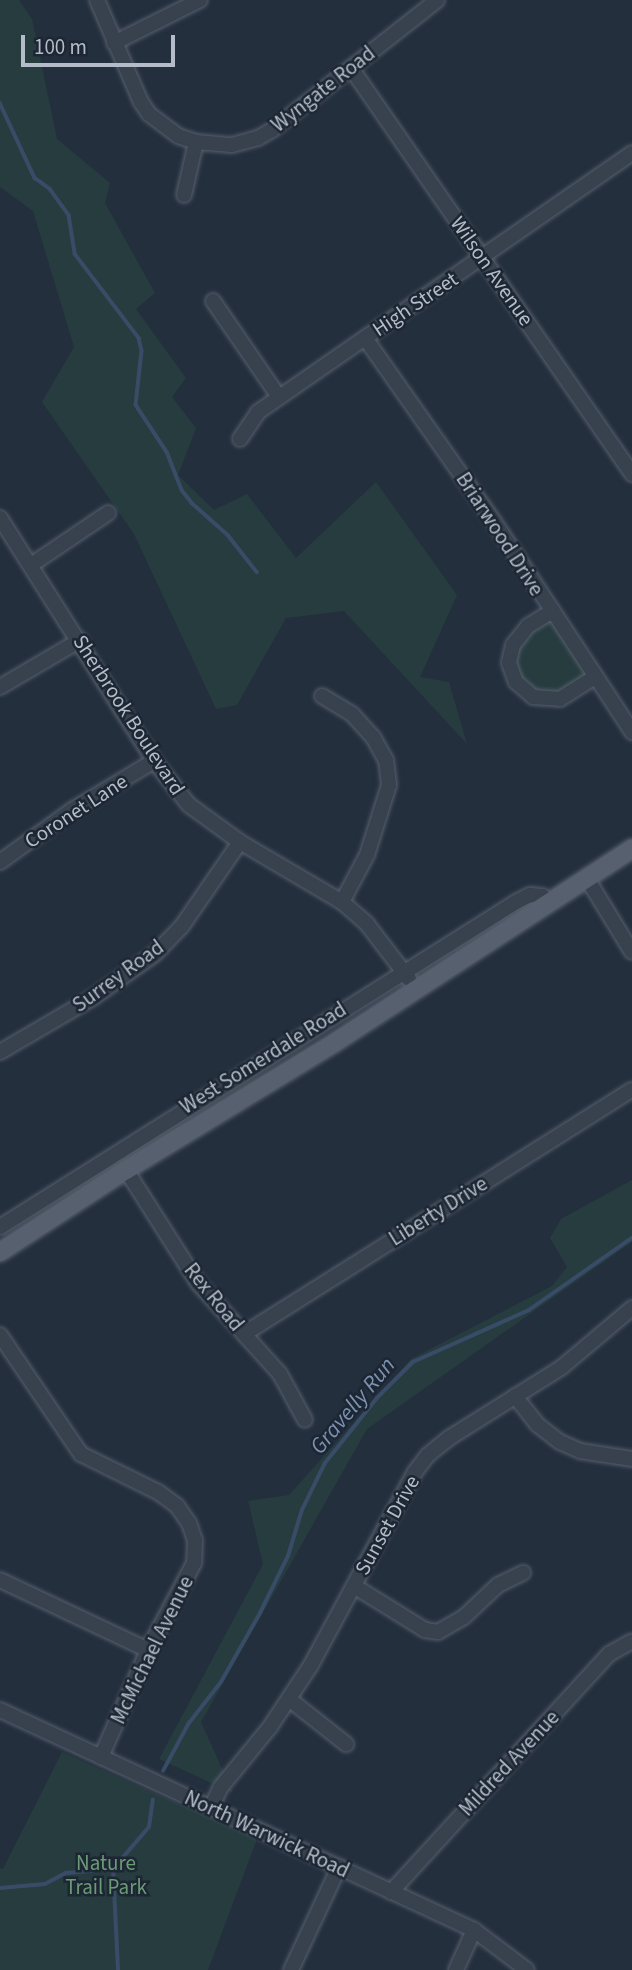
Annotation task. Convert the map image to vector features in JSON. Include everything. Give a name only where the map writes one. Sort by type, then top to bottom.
[{"type":"main road","name":"West Somerdale Road","points":[[0,1252],[411,981],[552,903],[626,853]]},
{"type":"street","points":[[97,0],[114,43],[149,114],[164,128],[195,142],[184,195]]},
{"type":"street","points":[[114,43],[201,0]]},
{"type":"street","name":"Wyngate Road","points":[[195,142],[232,145],[258,138],[437,0]]},
{"type":"street","name":"Wilson Avenue","points":[[351,68],[632,474]]},
{"type":"street","name":"High Street","points":[[240,439],[258,412],[632,153]]},
{"type":"street","points":[[213,301],[279,397]]},
{"type":"street","name":"Briarwood Drive","points":[[365,338],[493,520],[632,732]]},
{"type":"street","points":[[31,565],[108,513]]},
{"type":"street","name":"Sherbrook Boulevard","points":[[0,518],[80,640],[154,761],[189,805],[240,842],[342,902],[366,924],[411,981]]},
{"type":"street","points":[[551,612],[528,626],[513,645],[509,663],[516,682],[533,697],[560,699],[595,677]]},
{"type":"street","points":[[0,687],[80,640]]},
{"type":"street","points":[[322,696],[352,714],[373,737],[386,760],[389,785],[384,810],[367,855],[342,902]]},
{"type":"street","name":"Coronet Lane","points":[[0,862],[72,810],[154,761]]},
{"type":"street","name":"Surrey Road","points":[[0,1052],[94,997],[155,954],[182,926],[240,842]]},
{"type":"street","points":[[588,880],[632,952]]},
{"type":"street","name":"West Somerdale Road","points":[[0,1227],[411,981]]},
{"type":"street","name":"Liberty Drive","points":[[244,1334],[632,1090]]},
{"type":"street","name":"Rex Road","points":[[126,1170],[198,1283],[280,1374],[305,1420]]},
{"type":"street","name":"Sunset Drive","points":[[211,1808],[221,1787],[289,1699],[311,1665],[428,1455],[449,1438],[562,1367],[632,1308]]},
{"type":"street","name":"McMichael Avenue","points":[[0,1335],[81,1454],[158,1492],[177,1506],[189,1523],[195,1540],[194,1563],[148,1650],[101,1757]]},
{"type":"street","points":[[515,1396],[538,1425],[560,1442],[580,1451],[632,1459]]},
{"type":"street","points":[[354,1586],[425,1630],[438,1632],[464,1617],[498,1585],[523,1573]]},
{"type":"street","points":[[0,1580],[148,1650]]},
{"type":"street","name":"Mildred Avenue","points":[[391,1892],[610,1654],[632,1641]]},
{"type":"street","points":[[289,1699],[346,1744]]},
{"type":"street","name":"North Warwick Road","points":[[0,1710],[474,1930],[495,1942],[527,1970]]},
{"type":"street","points":[[291,1970],[339,1867]]},
{"type":"street","points":[[456,1970],[474,1930]]},
{"type":"green space","points":[[0,0],[19,0],[32,19],[57,139],[110,183],[105,203],[155,293],[136,309],[186,378],[172,397],[196,428],[178,475],[214,510],[247,494],[296,558],[376,482],[457,595],[420,677],[449,682],[467,744],[344,611],[286,618],[237,705],[216,709],[134,534],[42,402],[74,347],[33,211],[0,187]]},
{"type":"green space","points":[[551,612],[595,677],[569,694],[523,692],[510,653]]},
{"type":"green space","points":[[632,1180],[632,1242],[367,1429],[201,1722],[233,1793],[159,1759],[263,1564],[248,1501],[289,1495],[411,1359],[552,1286],[567,1267],[550,1238],[561,1219]]},
{"type":"green space","name":"Nature Trail Park","points":[[62,1752],[257,1839],[208,1970],[0,1970],[0,1868],[3,1869]]},
{"type":"waterway","points":[[0,103],[35,178],[50,189],[69,215],[75,254],[139,338],[142,351],[136,405],[167,452],[182,490],[192,503],[228,535],[257,572]]},
{"type":"waterway","name":"Gravelly Run","points":[[163,1771],[189,1723],[221,1682],[260,1613],[288,1556],[302,1510],[325,1463],[377,1398],[413,1362],[529,1310],[632,1238]]},
{"type":"waterway","name":"Gravelly Run","points":[[118,1970],[113,1869],[149,1827],[153,1800]]},
{"type":"waterway","points":[[0,1888],[45,1884],[66,1873],[113,1869]]}]
